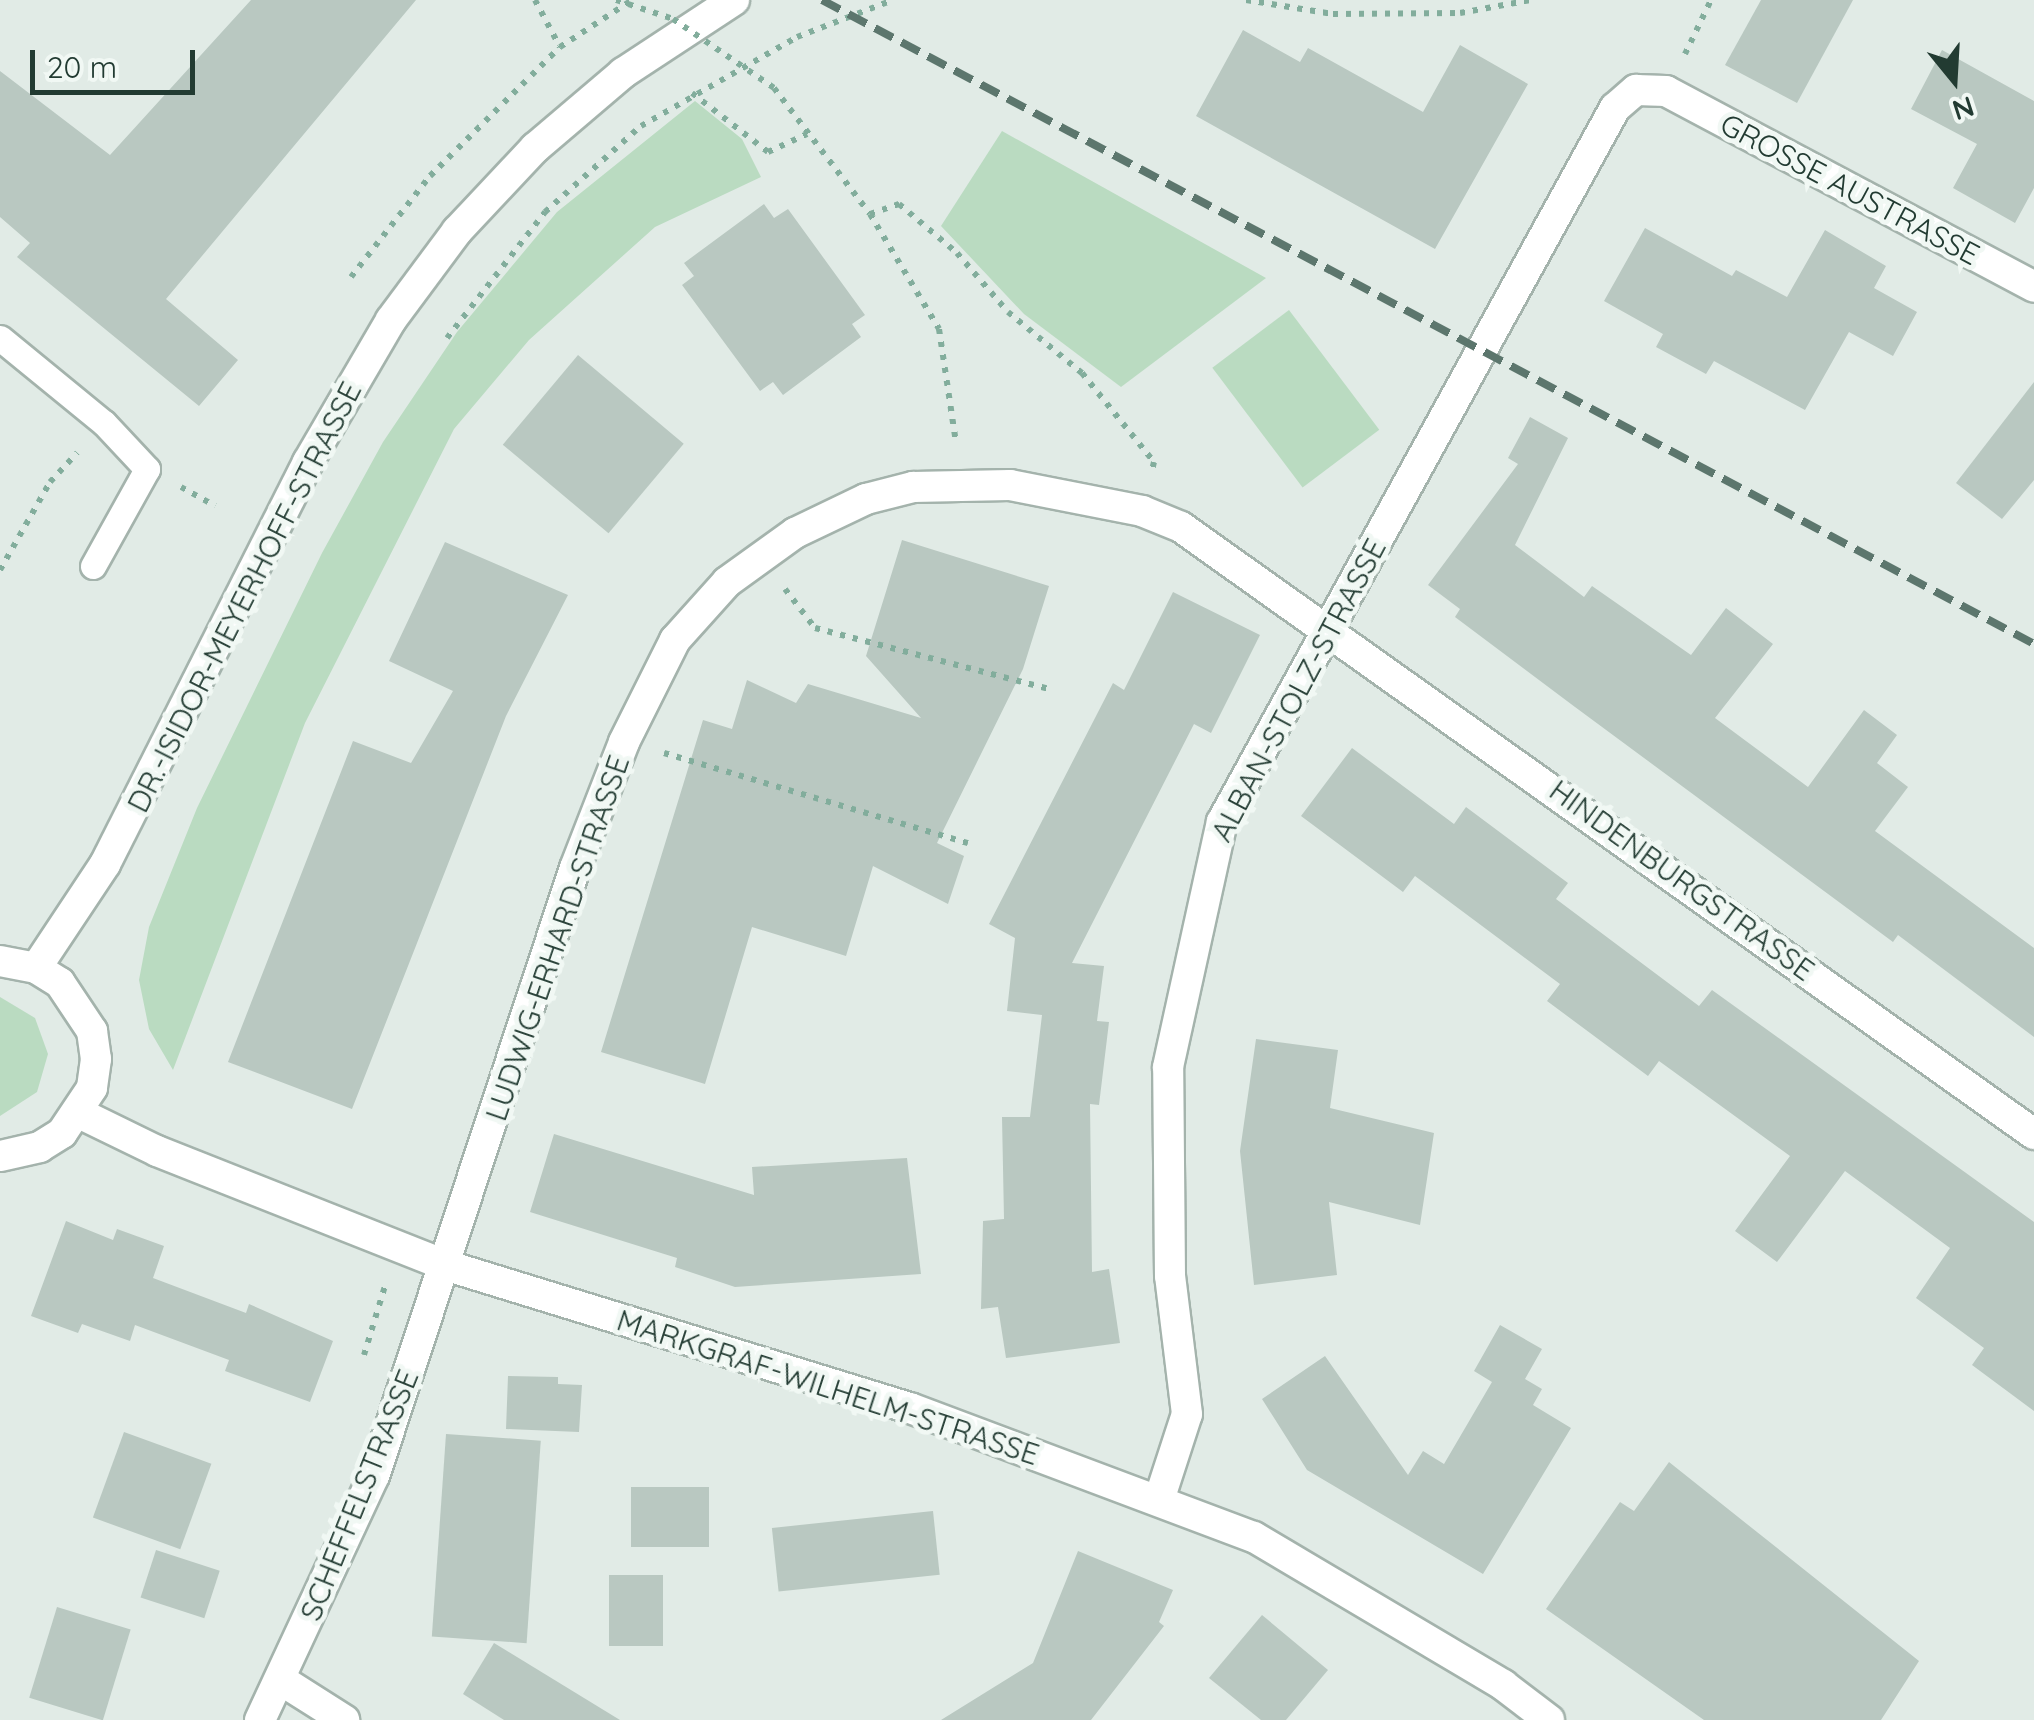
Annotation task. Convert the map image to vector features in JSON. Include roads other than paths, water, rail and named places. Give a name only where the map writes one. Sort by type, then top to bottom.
[{"type":"street","name":"DR.-ISIDOR-MEYERHOFF-STRASSE","points":[[36,968],[105,864],[308,462],[391,320],[457,231],[535,148],[622,73],[734,0]]},
{"type":"street","name":"ALBAN-STOLZ-STRASSE","points":[[1159,1500],[1187,1414],[1170,1276],[1168,1067],[1187,958],[1222,822],[1616,108],[1636,90],[1666,91]]},
{"type":"street","name":"GROSSE AUSTRASSE","points":[[1666,91],[2034,287]]},
{"type":"street","name":"LUDWIG-ERHARD-STRASSE","points":[[448,1266],[575,868],[624,742],[675,640],[760,556],[866,498],[962,484],[1059,491],[1142,511],[1214,546],[1330,628]]},
{"type":"street","name":"HINDENBURGSTRASSE","points":[[1330,628],[2034,1134]]},
{"type":"street","points":[[0,961],[36,968],[79,1004],[92,1031],[92,1088],[79,1113],[40,1147],[0,1156]]},
{"type":"street","name":"MARKGRAF-WILHELM-STRASSE","points":[[79,1113],[157,1151],[448,1266],[910,1408],[1254,1537],[1503,1685],[1549,1720]]},
{"type":"street","name":"SCHEFFELSTRASSE","points":[[260,1720],[374,1476],[448,1266]]},
{"type":"street","points":[[281,1680],[344,1720]]},
{"type":"lane","points":[[0,338],[104,423],[147,469],[93,566]]},
{"type":"railway","points":[[822,0],[2034,644]]}]
